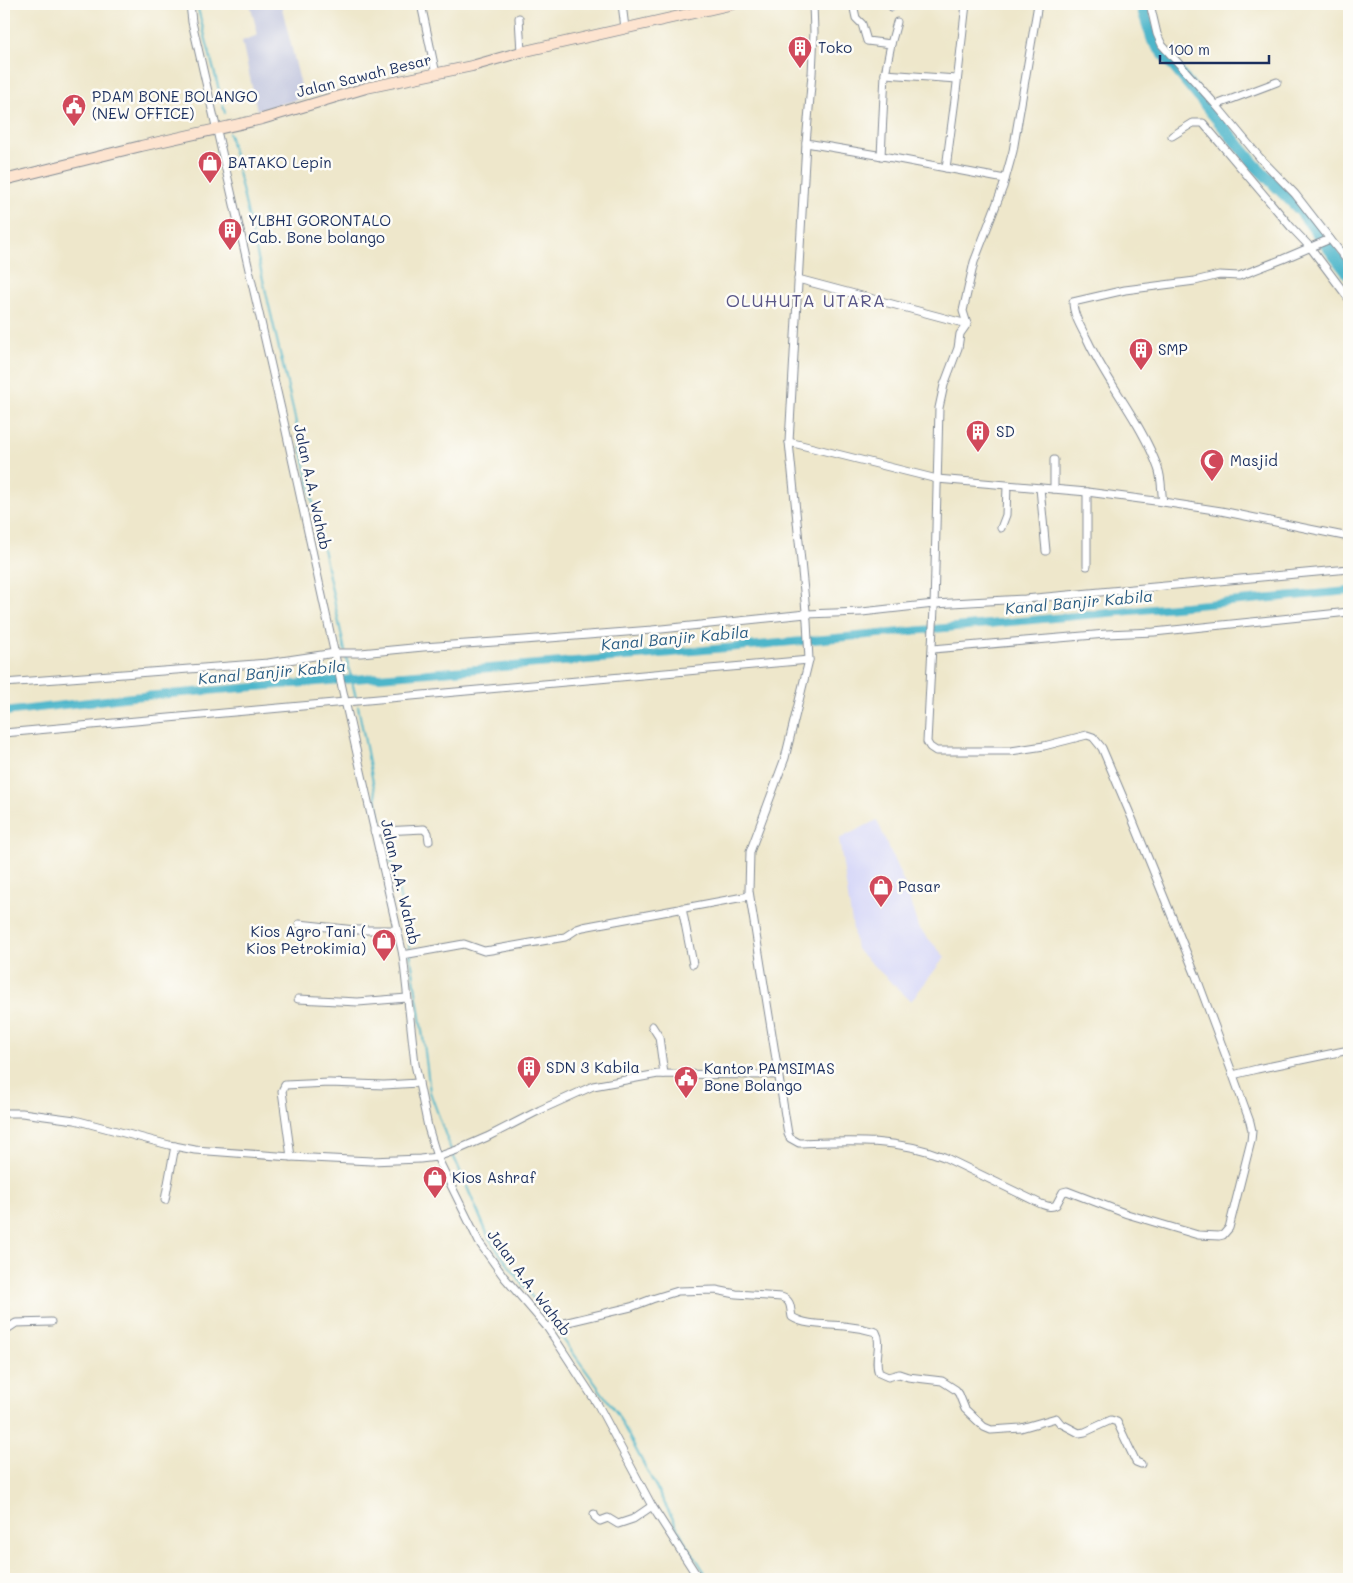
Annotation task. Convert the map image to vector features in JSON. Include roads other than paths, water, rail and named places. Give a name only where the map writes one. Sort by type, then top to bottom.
[{"type":"main road","name":"Jalan Sawah Besar","points":[[4,180],[262,118],[366,88],[436,74],[521,52],[733,4]]},
{"type":"street","name":"Jalan A.A. Wahab","points":[[190,4],[193,29],[218,129],[345,701],[377,831],[396,930],[407,955],[407,998],[412,1044],[428,1127],[436,1156],[479,1242],[504,1277],[552,1326],[598,1405],[652,1506],[699,1579]]},
{"type":"street","points":[[421,4],[436,74]]},
{"type":"street","points":[[622,4],[625,28]]},
{"type":"street","points":[[813,4],[812,74],[806,143],[789,442],[809,657],[786,758],[750,852],[749,896],[788,1134],[790,1138],[799,1143],[865,1141],[929,1151],[944,1156],[1050,1207],[1056,1205],[1063,1192],[1067,1191],[1159,1225],[1198,1235],[1224,1235],[1228,1232],[1251,1141],[1252,1131],[1250,1122],[1196,976],[1132,816],[1098,742],[1093,737],[1087,735],[1044,746],[1011,751],[936,751],[927,742],[933,649],[939,408],[944,385],[958,348],[960,334],[967,324]]},
{"type":"street","points":[[853,4],[856,18],[862,24],[867,41],[891,44]]},
{"type":"street","points":[[946,168],[966,4]]},
{"type":"street","points":[[967,324],[963,311],[974,262],[1005,179],[1014,142],[1038,4]]},
{"type":"street","points":[[1150,4],[1157,34],[1162,45],[1260,158],[1294,194],[1328,240],[1349,263]]},
{"type":"street","points":[[519,18],[521,52]]},
{"type":"street","points":[[881,156],[885,74],[897,22]]},
{"type":"street","points":[[885,74],[957,79]]},
{"type":"street","points":[[1216,105],[1277,82]]},
{"type":"street","points":[[1172,136],[1194,123],[1203,123],[1291,227],[1313,246],[1349,299]]},
{"type":"street","points":[[806,143],[1005,179]]},
{"type":"street","points":[[1163,502],[1159,470],[1148,445],[1093,352],[1072,302],[1125,290],[1195,281],[1214,275],[1239,276],[1328,240]]},
{"type":"street","points":[[798,280],[967,324]]},
{"type":"street","points":[[789,442],[937,479],[1087,492],[1163,502],[1221,511],[1349,537]]},
{"type":"street","points":[[1054,460],[1054,490]]},
{"type":"street","points":[[1001,528],[1006,515],[1007,486]]},
{"type":"street","points":[[1040,488],[1046,550]]},
{"type":"street","points":[[1087,492],[1088,566]]},
{"type":"street","points":[[4,683],[268,663],[423,646],[806,618],[1349,569]]},
{"type":"street","points":[[933,649],[1097,634],[1154,632],[1349,612]]},
{"type":"street","points":[[4,733],[809,657]]},
{"type":"street","points":[[377,831],[424,829],[428,833],[429,841]]},
{"type":"street","points":[[407,955],[464,944],[479,950],[491,950],[566,937],[583,927],[749,896]]},
{"type":"street","points":[[682,908],[694,964]]},
{"type":"street","points":[[299,924],[355,930],[396,930]]},
{"type":"street","points":[[298,999],[358,1002],[407,998]]},
{"type":"street","points":[[652,1026],[659,1037],[664,1074]]},
{"type":"street","points":[[1233,1075],[1349,1050]]},
{"type":"street","points":[[4,1113],[22,1112],[75,1120],[195,1150],[371,1161],[420,1159],[456,1150],[593,1086],[664,1074],[779,1075]]},
{"type":"street","points":[[290,1157],[282,1091],[285,1085],[419,1083]]},
{"type":"street","points":[[165,1200],[175,1146]]},
{"type":"street","points":[[552,1326],[632,1307],[678,1291],[716,1290],[736,1294],[781,1297],[788,1300],[792,1317],[802,1322],[845,1326],[876,1332],[878,1337],[876,1363],[879,1373],[888,1377],[899,1374],[908,1377],[942,1381],[956,1390],[966,1409],[984,1427],[991,1430],[1021,1428],[1056,1418],[1060,1423],[1078,1433],[1085,1432],[1111,1420],[1117,1422],[1136,1462],[1141,1464]]},
{"type":"street","points":[[4,1332],[16,1323],[51,1322]]},
{"type":"street","points":[[594,1514],[600,1521],[608,1518],[618,1524],[633,1518],[652,1506]]},
{"type":"waterway","points":[[198,4],[225,113]]},
{"type":"waterway","points":[[1141,4],[1153,41],[1254,164],[1299,209],[1349,275]]},
{"type":"waterway","points":[[229,133],[293,409],[345,651]]},
{"type":"waterway","name":"Kanal Banjir Kabila","points":[[4,712],[132,697],[649,655],[1349,591]]},
{"type":"waterway","name":"Kanal Banjir Kabila","points":[[346,656],[356,698]]},
{"type":"waterway","points":[[358,706],[382,828]]},
{"type":"waterway","points":[[383,833],[398,888],[408,938],[430,1092],[451,1150]]},
{"type":"waterway","points":[[453,1155],[490,1240],[552,1324]]},
{"type":"waterway","points":[[555,1328],[616,1412],[683,1538],[709,1579]]},
{"type":"place","name":"Toko","points":[[800,69]]},
{"type":"place","name":"PDAM BONE BOLANGO (NEW OFFICE)","points":[[74,127]]},
{"type":"place","name":"BATAKO Lepin","points":[[210,184]]},
{"type":"place","name":"YLBHI GORONTALO Cab. Bone bolango","points":[[230,251]]},
{"type":"place","name":"SMP","points":[[1141,371]]},
{"type":"place","name":"SD","points":[[978,453]]},
{"type":"place","name":"Masjid","points":[[1212,482]]},
{"type":"place","name":"Pasar","points":[[881,908]]},
{"type":"place","name":"Kios Agro Tani ( Kios Petrokimia)","points":[[384,962]]},
{"type":"place","name":"SDN 3 Kabila","points":[[529,1089]]},
{"type":"place","name":"Kantor PAMSIMAS Bone Bolango","points":[[686,1099]]},
{"type":"place","name":"Kios Ashraf","points":[[435,1199]]},
{"type":"district","name":"OLUHUTA UTARA","points":[[806,301]]}]
